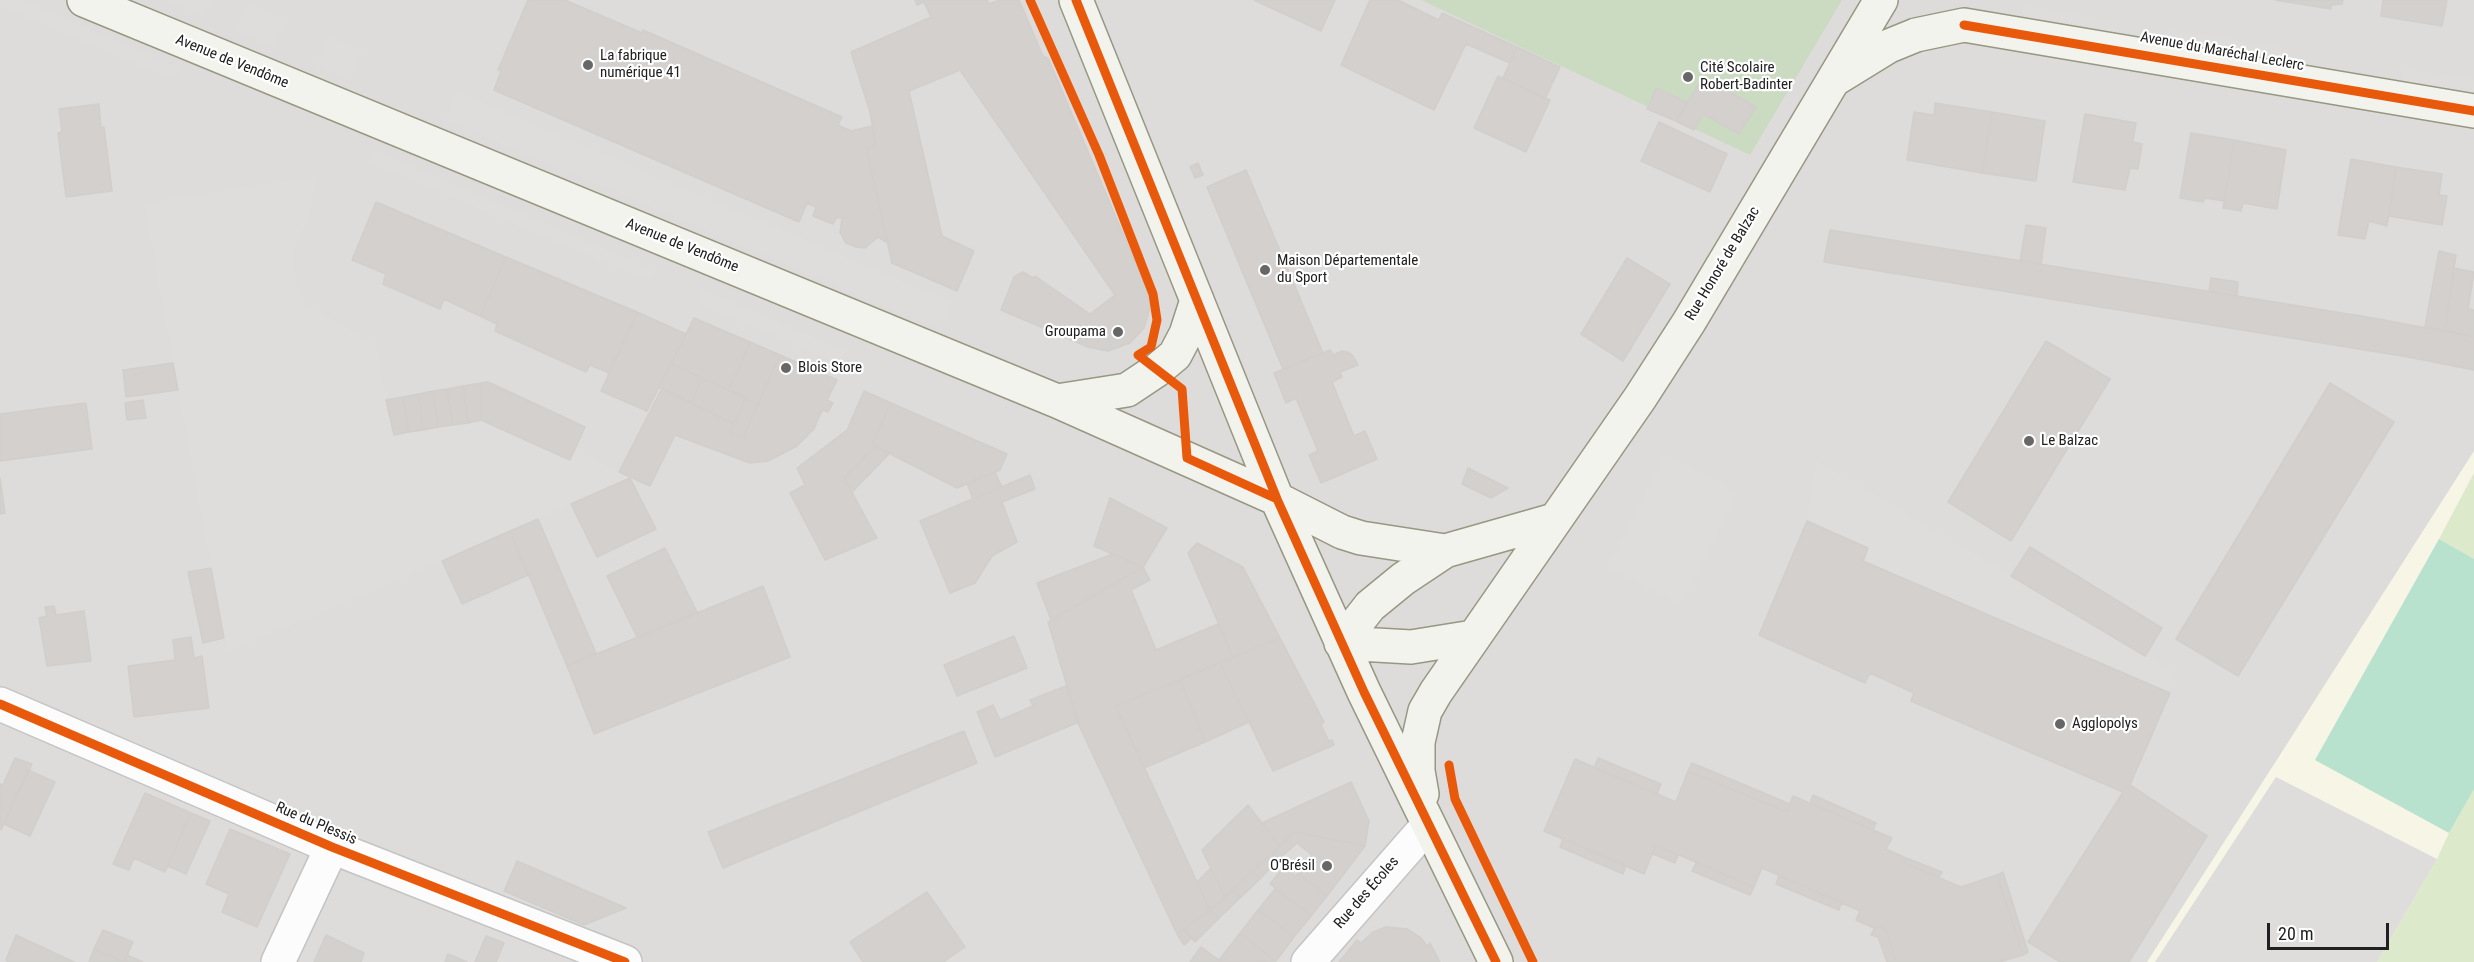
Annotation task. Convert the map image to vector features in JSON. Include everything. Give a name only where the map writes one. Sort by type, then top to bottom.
[{"type":"main road","name":"Avenue de Vendôme","points":[[84,0],[1057,400],[1277,499]]},
{"type":"main road","points":[[1076,0],[1277,499],[1341,643],[1496,962]]},
{"type":"main road","name":"Rue Honoré de Balzac","points":[[1428,825],[1418,771],[1418,742],[1425,711],[1473,637],[1640,398],[1689,322],[1881,0]]},
{"type":"main road","name":"Avenue du Maréchal Leclerc","points":[[1833,80],[1889,46],[1959,12],[2474,111]]},
{"type":"main road","points":[[1057,400],[1127,390],[1157,370],[1175,355],[1186,334],[1197,300]]},
{"type":"main road","points":[[1277,499],[1342,532],[1361,538],[1444,551]]},
{"type":"main road","points":[[1341,643],[1370,606],[1403,579],[1444,551],[1554,520]]},
{"type":"main road","points":[[1341,643],[1410,647],[1473,637]]},
{"type":"street","name":"Rue du Plessis","points":[[0,704],[332,848],[625,962]]},
{"type":"street","name":"Rue des Écoles","points":[[1308,962],[1428,825]]},
{"type":"street","points":[[278,962],[332,848]]},
{"type":"shaded area","points":[[0,0],[2474,0],[2474,962],[0,962]]},
{"type":"shaded area","points":[[0,0],[20,0],[180,68],[175,80],[0,5]]},
{"type":"shaded area","points":[[165,0],[212,0],[205,17]]},
{"type":"shaded area","points":[[249,3],[285,20],[271,48],[235,31]]},
{"type":"shaded area","points":[[2023,5],[2118,21],[2115,35],[2021,19]]},
{"type":"shaded area","points":[[2167,29],[2288,49],[2286,62],[2165,43]]},
{"type":"shaded area","points":[[329,36],[363,51],[350,81],[316,66]]},
{"type":"shaded area","points":[[2404,69],[2474,80],[2474,93],[2401,81]]},
{"type":"shaded area","points":[[457,92],[953,303],[941,330],[445,120]]},
{"type":"shaded area","points":[[372,150],[654,270],[649,281],[367,161]]},
{"type":"shaded area","points":[[316,176],[310,214],[295,246],[294,266],[298,290],[308,305],[375,344],[394,435],[481,420],[570,460],[574,452],[632,477],[227,652],[144,203]]},
{"type":"shaded area","points":[[703,290],[846,351],[840,364],[697,303]]},
{"type":"shaded area","points":[[2474,451],[2474,962],[2147,962],[2278,758]]},
{"type":"shaded area","points":[[1665,455],[1738,493],[1681,604],[1607,566]]},
{"type":"shaded area","points":[[1817,461],[2174,672],[2134,785],[2029,738],[1847,604],[1867,557],[1805,532]]},
{"type":"shaded area","points":[[2276,777],[2437,859],[2377,962],[2155,962]]},
{"type":"green space","name":"Cité Scolaire Robert-Badinter","points":[[1421,0],[1842,0],[1750,155]]},
{"type":"green space","points":[[2474,473],[2474,559],[2439,539]]},
{"type":"green space","points":[[2439,539],[2474,559],[2474,789],[2449,833],[2315,760]]},
{"type":"green space","points":[[2474,789],[2474,962],[2377,962],[2437,859]]},
{"type":"building","points":[[528,0],[565,0],[642,33],[643,30],[842,117],[838,125],[851,131],[872,126],[876,145],[866,148],[888,243],[878,237],[865,248],[856,247],[846,243],[840,232],[842,218],[837,217],[833,224],[813,216],[816,207],[807,203],[799,222],[494,90],[501,71],[498,70]]},
{"type":"building","points":[[915,0],[987,0],[989,4],[1000,0],[1019,0],[1043,56],[1048,58],[1150,297],[1150,308],[1144,328],[1130,343],[1108,351],[1088,347],[1001,310],[1014,277],[1023,272],[1033,278],[1035,276],[1090,314],[1115,295],[960,70],[909,91],[942,236],[974,251],[957,291],[892,263],[866,148],[876,145],[870,112],[851,52],[931,17],[924,2],[917,5]]},
{"type":"building","points":[[1254,0],[1335,0],[1321,31]]},
{"type":"building","points":[[1370,0],[1398,0],[1439,20],[1442,13],[1517,47],[1510,63],[1466,44],[1434,110],[1341,65]]},
{"type":"building","points":[[2275,0],[2343,0],[2342,4],[2331,5],[2331,9]]},
{"type":"building","points":[[2383,0],[2447,0],[2442,26],[2381,16]]},
{"type":"building","points":[[1517,47],[1560,67],[1545,99],[1503,78]]},
{"type":"building","points":[[1498,76],[1550,100],[1526,152],[1474,128]]},
{"type":"building","points":[[1703,77],[1756,107],[1739,134],[1703,114],[1694,130],[1676,121]]},
{"type":"building","points":[[1656,88],[1688,103],[1676,121],[1647,109]]},
{"type":"building","points":[[1935,103],[1992,112],[1982,173],[1907,160],[1914,112],[1934,115]]},
{"type":"building","points":[[99,104],[112,191],[66,197],[58,133],[62,132],[59,109]]},
{"type":"building","points":[[1992,112],[2045,121],[2036,181],[1982,173]]},
{"type":"building","points":[[2085,114],[2136,123],[2133,142],[2142,144],[2138,169],[2130,168],[2125,190],[2073,182]]},
{"type":"building","points":[[1659,122],[1727,154],[1710,192],[1641,161]]},
{"type":"building","points":[[2191,133],[2234,140],[2224,201],[2205,198],[2203,202],[2180,198]]},
{"type":"building","points":[[2234,140],[2286,150],[2277,209],[2243,203],[2241,211],[2223,208]]},
{"type":"building","points":[[2351,159],[2396,167],[2387,226],[2369,221],[2365,239],[2338,235]]},
{"type":"building","points":[[1198,163],[1203,175],[1195,178],[1190,167]]},
{"type":"building","points":[[2396,167],[2442,174],[2439,195],[2447,196],[2442,225],[2389,216]]},
{"type":"building","name":"Maison Départementale du Sport","points":[[1246,170],[1323,353],[1283,369],[1207,187]]},
{"type":"building","points":[[376,202],[506,257],[480,316],[444,299],[440,309],[383,284],[386,274],[352,260]]},
{"type":"building","points":[[2026,225],[2046,228],[2041,264],[2020,261]]},
{"type":"building","points":[[1830,230],[2373,318],[2474,337],[2474,370],[2408,357],[1824,262]]},
{"type":"building","points":[[2439,251],[2456,255],[2445,330],[2425,327]]},
{"type":"building","points":[[506,257],[637,312],[609,373],[590,365],[586,372],[495,331],[497,324],[480,316]]},
{"type":"building","points":[[1627,258],[1670,284],[1623,361],[1581,334]]},
{"type":"building","points":[[2454,268],[2474,272],[2468,309],[2474,310],[2474,337],[2445,330]]},
{"type":"building","points":[[2211,278],[2238,282],[2237,296],[2209,292]]},
{"type":"building","points":[[637,312],[686,334],[647,411],[601,391]]},
{"type":"building","points":[[694,318],[750,342],[729,390],[671,364]]},
{"type":"building","name":"Le Balzac","points":[[2046,341],[2110,379],[2011,541],[1948,502]]},
{"type":"building","points":[[750,342],[780,355],[758,404],[729,390]]},
{"type":"building","points":[[1330,350],[1333,355],[1342,351],[1348,352],[1358,365],[1340,372],[1342,377],[1332,382],[1354,436],[1365,431],[1377,459],[1321,483],[1309,455],[1318,451],[1296,398],[1286,403],[1274,373]]},
{"type":"building","points":[[780,355],[837,380],[827,400],[833,403],[828,412],[822,410],[814,429],[797,446],[768,461],[750,463],[675,435],[650,486],[619,472],[662,388],[734,424],[730,433],[743,438]]},
{"type":"building","points":[[173,363],[178,390],[126,397],[123,370]]},
{"type":"building","points":[[671,364],[702,378],[691,403],[659,387]]},
{"type":"building","points":[[702,378],[745,398],[734,424],[691,403]]},
{"type":"building","points":[[488,382],[585,427],[570,460],[481,420],[481,383]]},
{"type":"building","points":[[481,383],[481,420],[468,423],[463,386]]},
{"type":"building","points":[[2330,383],[2394,422],[2238,676],[2176,639]]},
{"type":"building","points":[[463,386],[468,423],[453,425],[447,389]]},
{"type":"building","points":[[447,389],[453,425],[438,427],[433,391]]},
{"type":"building","points":[[433,391],[438,427],[423,430],[418,394]]},
{"type":"building","points":[[864,391],[891,403],[872,444],[875,446],[844,478],[877,538],[825,560],[790,493],[805,485],[797,468],[847,430]]},
{"type":"building","points":[[418,394],[423,430],[409,432],[403,397]]},
{"type":"building","points":[[403,397],[409,432],[394,435],[386,400]]},
{"type":"building","points":[[745,398],[758,404],[743,438],[730,433]]},
{"type":"building","points":[[143,400],[146,418],[127,420],[125,403]]},
{"type":"building","points":[[86,403],[92,449],[0,461],[0,414]]},
{"type":"building","points":[[891,403],[1007,454],[1000,470],[957,488],[875,446],[872,444]]},
{"type":"building","points":[[875,446],[890,453],[852,492],[844,478]]},
{"type":"building","points":[[1468,468],[1508,488],[1491,498],[1462,484]]},
{"type":"building","points":[[995,472],[1002,487],[973,499],[967,483]]},
{"type":"building","points":[[1030,475],[1035,489],[1002,502],[1017,542],[992,556],[975,583],[950,593],[920,521]]},
{"type":"building","points":[[0,478],[5,513],[0,514]]},
{"type":"building","points":[[630,478],[656,529],[597,557],[571,504]]},
{"type":"building","points":[[1110,498],[1167,528],[1143,567],[1094,546]]},
{"type":"building","points":[[538,519],[596,653],[567,666],[510,531]]},
{"type":"building","name":"Agglopolys","points":[[1807,521],[1868,548],[1863,561],[2170,693],[2130,785],[2207,836],[2129,962],[2060,962],[2028,942],[2123,792],[1911,701],[1914,693],[1870,673],[1865,683],[1759,635]]},
{"type":"building","points":[[510,531],[528,575],[462,604],[442,561]]},
{"type":"building","points":[[1197,543],[1243,567],[1280,638],[1233,657],[1188,553]]},
{"type":"building","points":[[2030,547],[2162,628],[2145,656],[2011,576]]},
{"type":"building","points":[[665,548],[697,612],[637,637],[607,576]]},
{"type":"building","points":[[1113,554],[1143,567],[1051,620],[1037,583]]},
{"type":"building","points":[[1143,567],[1150,580],[1131,590],[1156,650],[1218,624],[1233,657],[1116,706],[1210,910],[1177,934],[1078,723],[1048,622]]},
{"type":"building","points":[[211,568],[224,638],[203,643],[188,572]]},
{"type":"building","points":[[763,586],[790,657],[594,734],[567,666]]},
{"type":"building","points":[[54,606],[56,615],[84,611],[91,661],[47,666],[39,618],[47,616],[45,607]]},
{"type":"building","points":[[1014,636],[1027,668],[957,696],[944,665]]},
{"type":"building","points":[[191,637],[194,658],[202,656],[209,708],[134,717],[128,666],[175,660],[173,640]]},
{"type":"building","points":[[1280,638],[1324,722],[1321,725],[1329,741],[1332,740],[1334,745],[1273,771],[1220,663]]},
{"type":"building","points":[[1220,663],[1249,722],[1205,742],[1180,680]]},
{"type":"building","points":[[1180,680],[1205,742],[1144,768],[1116,706]]},
{"type":"building","points":[[1066,686],[1079,722],[995,757],[977,712],[993,705],[1000,720],[1033,706],[1030,700]]},
{"type":"building","points":[[964,731],[977,763],[723,868],[708,832]]},
{"type":"building","points":[[15,758],[32,764],[1,830],[0,784],[3,785]]},
{"type":"building","points":[[1598,758],[1661,784],[1657,794],[1594,768]]},
{"type":"building","points":[[1575,759],[1676,802],[1688,771],[1787,812],[1793,796],[1892,838],[1886,849],[1906,858],[1904,863],[1961,887],[1997,875],[2023,955],[1999,962],[1896,962],[1886,929],[1876,925],[1874,928],[1856,920],[1860,911],[1762,868],[1754,887],[1656,845],[1644,874],[1544,831]]},
{"type":"building","points":[[1692,763],[1790,804],[1787,812],[1688,771]]},
{"type":"building","points":[[28,770],[55,782],[30,836],[4,824]]},
{"type":"building","points":[[1351,782],[1369,821],[1365,846],[1294,832],[1280,846],[1262,823]]},
{"type":"building","points":[[145,793],[191,813],[165,872],[134,858],[129,870],[113,864]]},
{"type":"building","points":[[1813,795],[1876,823],[1873,830],[1810,803]]},
{"type":"building","points":[[1248,805],[1280,846],[1225,897],[1202,850]]},
{"type":"building","points":[[191,813],[210,821],[186,874],[168,866]]},
{"type":"building","points":[[230,829],[290,854],[257,927],[222,912],[229,894],[206,884]]},
{"type":"building","name":"O'Brésil","points":[[1294,832],[1365,846],[1327,896],[1298,873],[1312,855],[1297,843],[1280,858],[1272,853]]},
{"type":"building","points":[[1563,839],[1626,865],[1623,874],[1560,847]]},
{"type":"building","points":[[1656,845],[1678,855],[1675,863],[1653,854]]},
{"type":"building","points":[[1272,853],[1280,858],[1261,878],[1252,871]]},
{"type":"building","points":[[1906,858],[1942,872],[1939,877],[1904,863]]},
{"type":"building","points":[[517,861],[626,908],[584,925],[504,891]]},
{"type":"building","points":[[1696,863],[1754,887],[1750,895],[1692,871]]},
{"type":"building","points":[[1284,867],[1296,876],[1298,873],[1327,896],[1311,916],[1270,884]]},
{"type":"building","points":[[1211,868],[1225,897],[1210,910],[1197,882]]},
{"type":"building","points":[[1252,871],[1261,878],[1241,897],[1233,891]]},
{"type":"building","points":[[2003,872],[2028,952],[2023,955],[1997,875]]},
{"type":"building","points":[[1779,876],[1842,902],[1839,910],[1776,884]]},
{"type":"building","points":[[1275,889],[1311,916],[1294,937],[1258,910]]},
{"type":"building","points":[[1233,891],[1241,897],[1219,918],[1210,910]]},
{"type":"building","points":[[927,892],[965,947],[943,962],[863,962],[850,942]]},
{"type":"building","points":[[1210,910],[1219,918],[1195,942],[1184,929]]},
{"type":"building","points":[[1258,910],[1294,937],[1276,961],[1240,933]]},
{"type":"building","points":[[1876,925],[1886,929],[1896,962],[1887,962],[1878,937],[1871,935]]},
{"type":"building","points":[[1386,927],[1407,929],[1421,938],[1427,946],[1430,943],[1440,962],[1339,962],[1357,940],[1361,943],[1373,932]]},
{"type":"building","points":[[1184,929],[1191,939],[1184,945],[1177,934]]},
{"type":"building","points":[[103,930],[133,942],[124,962],[94,949]]},
{"type":"building","points":[[1240,933],[1276,961],[1221,962],[1219,960]]},
{"type":"building","points":[[16,935],[74,962],[9,962],[6,960]]},
{"type":"building","points":[[326,935],[364,953],[361,962],[314,962]]},
{"type":"building","points":[[486,936],[504,943],[496,962],[475,962]]},
{"type":"building","points":[[1201,947],[1219,960],[1221,962],[1190,962]]},
{"type":"building","points":[[94,949],[122,962],[89,962]]},
{"type":"building","points":[[448,954],[467,962],[445,962]]},
{"type":"building","points":[[127,955],[143,962],[124,962]]},
{"type":"cycle path","points":[[1030,0],[1099,155],[1153,294],[1157,320],[1151,347],[1138,355],[1182,389],[1187,458],[1277,499]]},
{"type":"cycle path","points":[[1076,0],[1277,499],[1364,692],[1496,962]]},
{"type":"cycle path","points":[[1964,25],[2474,111]]},
{"type":"cycle path","points":[[0,704],[332,847],[625,962]]},
{"type":"cycle path","points":[[1449,765],[1455,799],[1533,962]]},
{"type":"place","name":"La fabrique numérique 41","points":[[588,65]]},
{"type":"place","name":"Cité Scolaire Robert-Badinter","points":[[1688,77]]},
{"type":"place","name":"Maison Départementale du Sport","points":[[1265,270]]},
{"type":"place","name":"Groupama","points":[[1118,332]]},
{"type":"place","name":"Blois Store","points":[[786,368]]},
{"type":"place","name":"Le Balzac","points":[[2029,441]]},
{"type":"place","name":"Agglopolys","points":[[2060,724]]},
{"type":"place","name":"O'Brésil","points":[[1327,866]]}]
